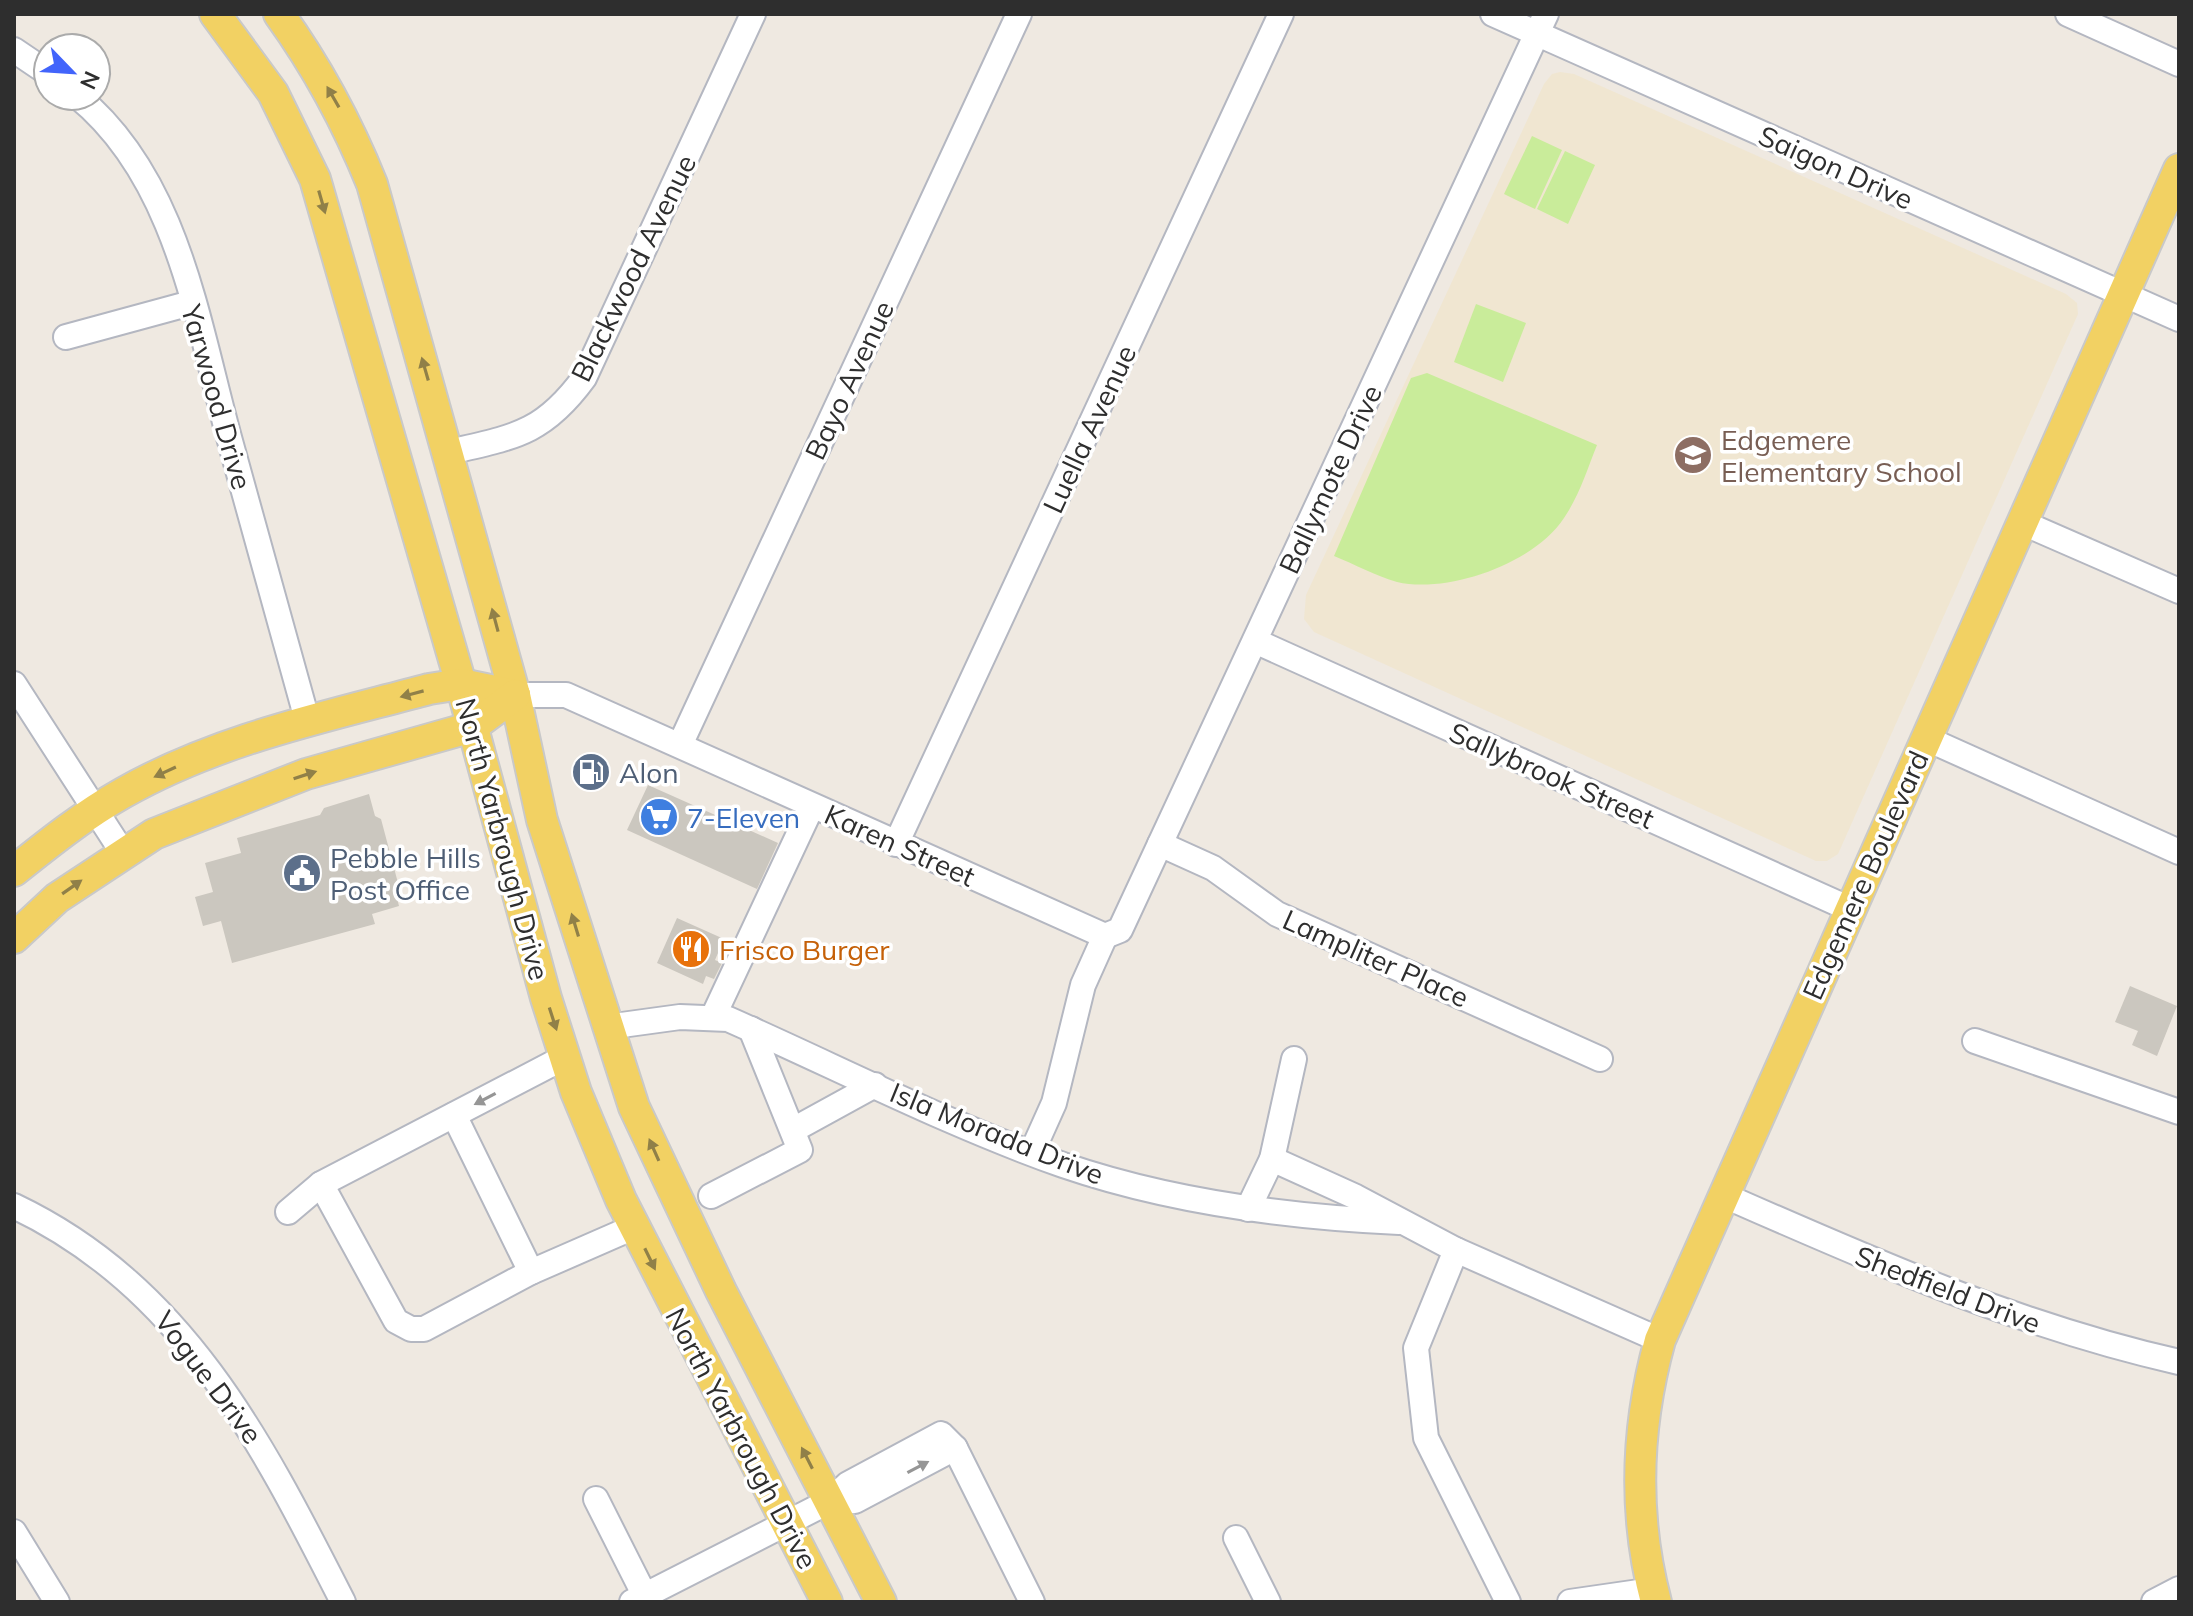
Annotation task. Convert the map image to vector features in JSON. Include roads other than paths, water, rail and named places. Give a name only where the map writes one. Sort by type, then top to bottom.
[{"type":"main road","name":"North Yarbrough Drive","points":[[215,14],[273,93],[315,179],[565,1057],[606,1168],[827,1602]]},
{"type":"main road","name":"North Yarbrough Drive","points":[[279,14],[315,64],[351,133],[372,184],[515,695],[542,820],[634,1107],[664,1173],[881,1602]]},
{"type":"main road","points":[[303,151],[351,133]]},
{"type":"main road","name":"Edgemere Boulevard","points":[[1655,1596],[1641,1529],[1641,1453],[1646,1401],[1660,1340],[2179,169]]},
{"type":"main road","points":[[14,871],[71,825],[94,811],[151,778],[225,746],[429,689],[461,684],[515,695]]},
{"type":"main road","points":[[14,938],[57,898],[123,853],[181,821],[306,774],[472,727],[515,695]]},
{"type":"street","name":"Blackwood Avenue","points":[[449,452],[505,439],[537,427],[564,405],[584,378],[753,14]]},
{"type":"street","name":"Bayo Avenue","points":[[680,745],[1019,14]]},
{"type":"street","name":"Luella Avenue","points":[[896,844],[1281,14]]},
{"type":"street","name":"Saigon Drive","points":[[1493,14],[1542,24],[2179,319]]},
{"type":"street","points":[[2068,14],[2179,64]]},
{"type":"street","name":"Ballymote Drive","points":[[1032,1152],[1054,1103],[1083,985],[1105,936],[1120,930],[1542,24]]},
{"type":"street","points":[[14,50],[32,62]]},
{"type":"street","name":"Yarwood Drive","points":[[94,112],[108,126],[156,198],[173,237],[308,723]]},
{"type":"street","points":[[66,337],[191,303]]},
{"type":"street","points":[[2021,522],[2179,591]]},
{"type":"street","name":"Sallybrook Street","points":[[1255,641],[1850,909]]},
{"type":"street","points":[[14,684],[123,853]]},
{"type":"street","name":"Karen Street","points":[[515,695],[566,695],[1105,936]]},
{"type":"street","points":[[1925,738],[2179,852]]},
{"type":"street","points":[[713,1017],[812,806]]},
{"type":"street","name":"Lampliter Place","points":[[1160,844],[1213,868],[1277,914],[1600,1059]]},
{"type":"street","name":"Isla Morada Drive","points":[[607,1027],[680,1017],[713,1017],[751,1029],[1032,1152],[1130,1184],[1248,1209],[1329,1219],[1399,1222]]},
{"type":"street","points":[[711,1196],[800,1150],[751,1029]]},
{"type":"street","points":[[1975,1041],[2179,1112]]},
{"type":"street","points":[[288,1212],[321,1184],[565,1057]]},
{"type":"street","points":[[1248,1209],[1272,1159],[1294,1059]]},
{"type":"street","points":[[793,1130],[875,1085]]},
{"type":"street","points":[[454,1115],[531,1272]]},
{"type":"street","name":"Isla Morada Drive","points":[[1272,1159],[1356,1197],[1456,1250],[1660,1340]]},
{"type":"street","points":[[321,1184],[396,1321],[411,1329],[424,1329],[531,1272],[634,1227]]},
{"type":"street","name":"Shedfield Drive","points":[[1723,1195],[1984,1307],[2102,1345],[2179,1362]]},
{"type":"street","name":"Vogue Drive","points":[[14,1206],[73,1241],[121,1276],[184,1336],[254,1433],[343,1602]]},
{"type":"street","points":[[1456,1250],[1416,1348],[1426,1438],[1508,1602]]},
{"type":"street","points":[[596,1499],[642,1600],[830,1501],[855,1501],[955,1448],[1032,1602]]},
{"type":"street","points":[[14,1532],[57,1602]]},
{"type":"street","points":[[1236,1538],[1268,1602]]},
{"type":"street","points":[[2154,1602],[2179,1589]]},
{"type":"street","points":[[1570,1602],[1655,1596]]},
{"type":"place","name":"Edgemere Elementary School","points":[[1693,455]]},
{"type":"place","name":"Alon","points":[[591,772]]},
{"type":"place","name":"7-Eleven","points":[[659,817]]},
{"type":"place","name":"Pebble Hills Post Office","points":[[302,873]]},
{"type":"place","name":"Frisco Burger","points":[[691,949]]}]
